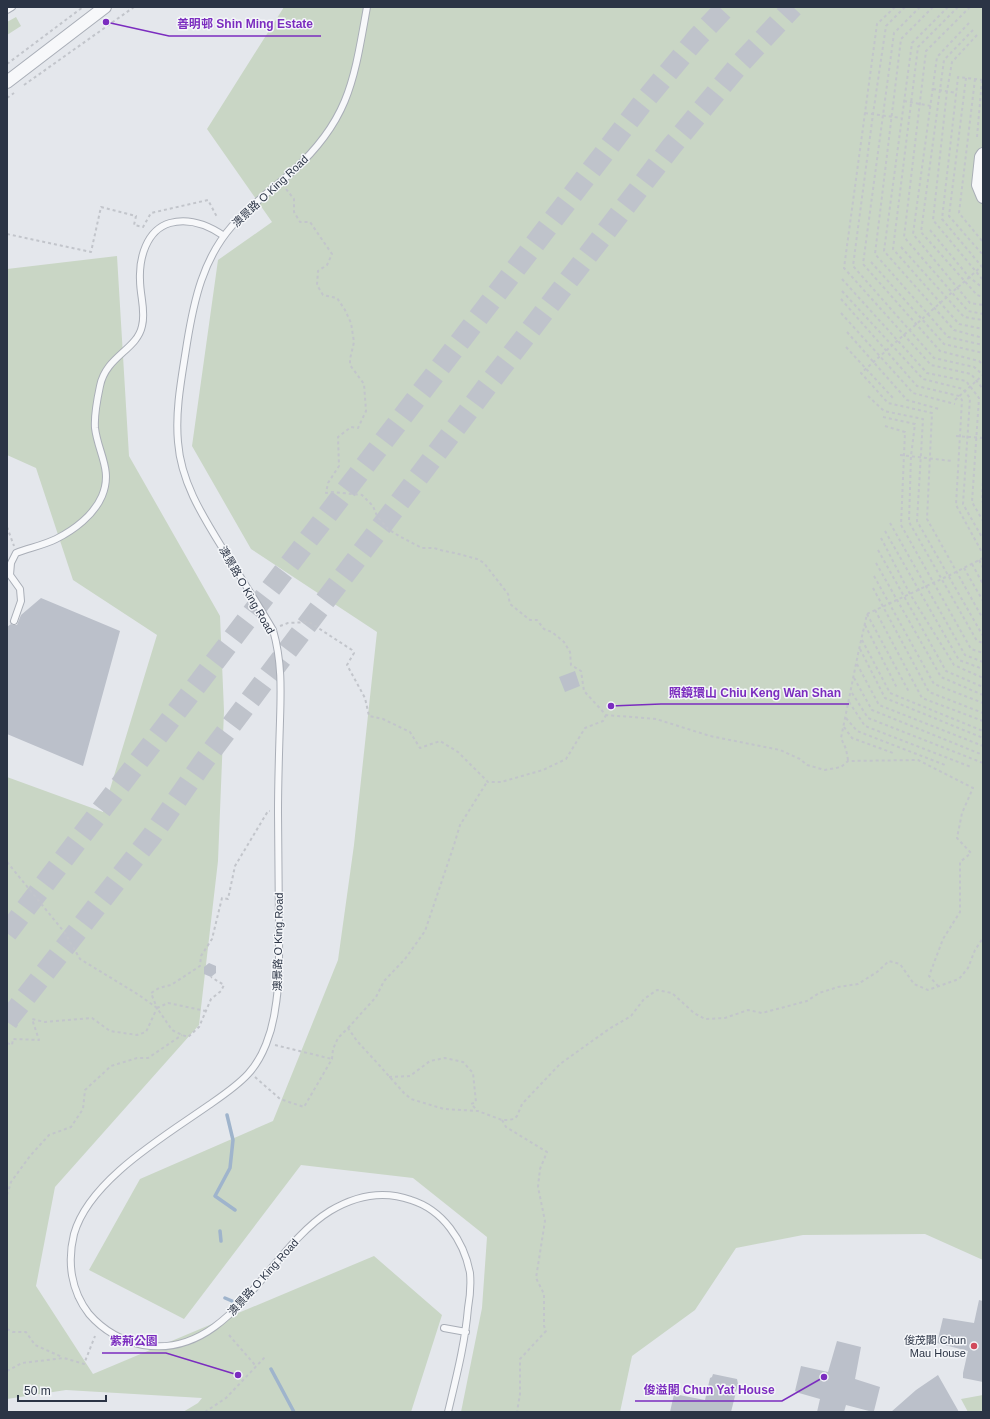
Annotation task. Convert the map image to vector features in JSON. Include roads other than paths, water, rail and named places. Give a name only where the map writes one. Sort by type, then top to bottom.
[{"type":"street","points":[[7,82],[105,7]]},
{"type":"street","points":[[983,154],[981,157],[978,185],[983,197]]},
{"type":"lane","points":[[7,10],[12,7]]},
{"type":"lane","name":"澳景路 O King Road","points":[[367,7],[356,68],[349,92],[328,133],[301,163],[246,211],[224,236],[203,273],[193,309],[179,395],[177,424],[178,444],[185,476],[196,504],[273,630],[278,646],[281,672],[278,810],[279,983],[275,1015],[259,1060],[249,1073],[216,1100],[152,1145],[118,1172],[101,1188],[79,1220],[72,1242],[70,1262],[71,1275],[78,1295],[96,1320],[110,1332],[125,1340],[142,1344],[162,1346],[178,1344],[208,1331],[226,1318],[245,1300],[304,1231],[332,1210],[364,1196],[384,1195],[403,1198],[419,1203],[438,1215],[452,1230],[463,1249],[468,1262],[470,1291],[466,1332],[448,1412]]},
{"type":"lane","points":[[14,622],[21,601],[20,589],[10,575],[11,564],[16,553],[48,543],[62,536],[95,508],[102,496],[106,482],[106,471],[97,439],[95,424],[100,386],[108,368],[115,359],[135,341],[142,328],[144,314],[140,281],[141,270],[147,244],[151,236],[158,229],[168,224],[186,222],[210,227],[224,236]]},
{"type":"lane","points":[[444,1328],[466,1332]]},
{"type":"waterway","points":[[227,1115],[233,1140],[230,1168],[215,1196],[235,1210]]},
{"type":"waterway","points":[[220,1231],[221,1241]]},
{"type":"waterway","points":[[225,1298],[232,1301]]},
{"type":"waterway","points":[[271,1369],[294,1412]]},
{"type":"tunnel","points":[[7,933],[641,105],[696,39],[726,7]]},
{"type":"tunnel","points":[[7,1021],[151,837],[204,761],[488,385],[671,147],[739,65],[793,7]]},
{"type":"place","name":"善明邨 Shin Ming Estate","points":[[106,22]]},
{"type":"place","name":"照鏡環山 Chiu Keng Wan Shan","points":[[611,706]]},
{"type":"place","name":"俊茂閣 Chun Mau House","points":[[974,1346]]},
{"type":"place","name":"紫荊公園","points":[[238,1375]]},
{"type":"place","name":"俊溢閣 Chun Yat House","points":[[824,1377]]}]
